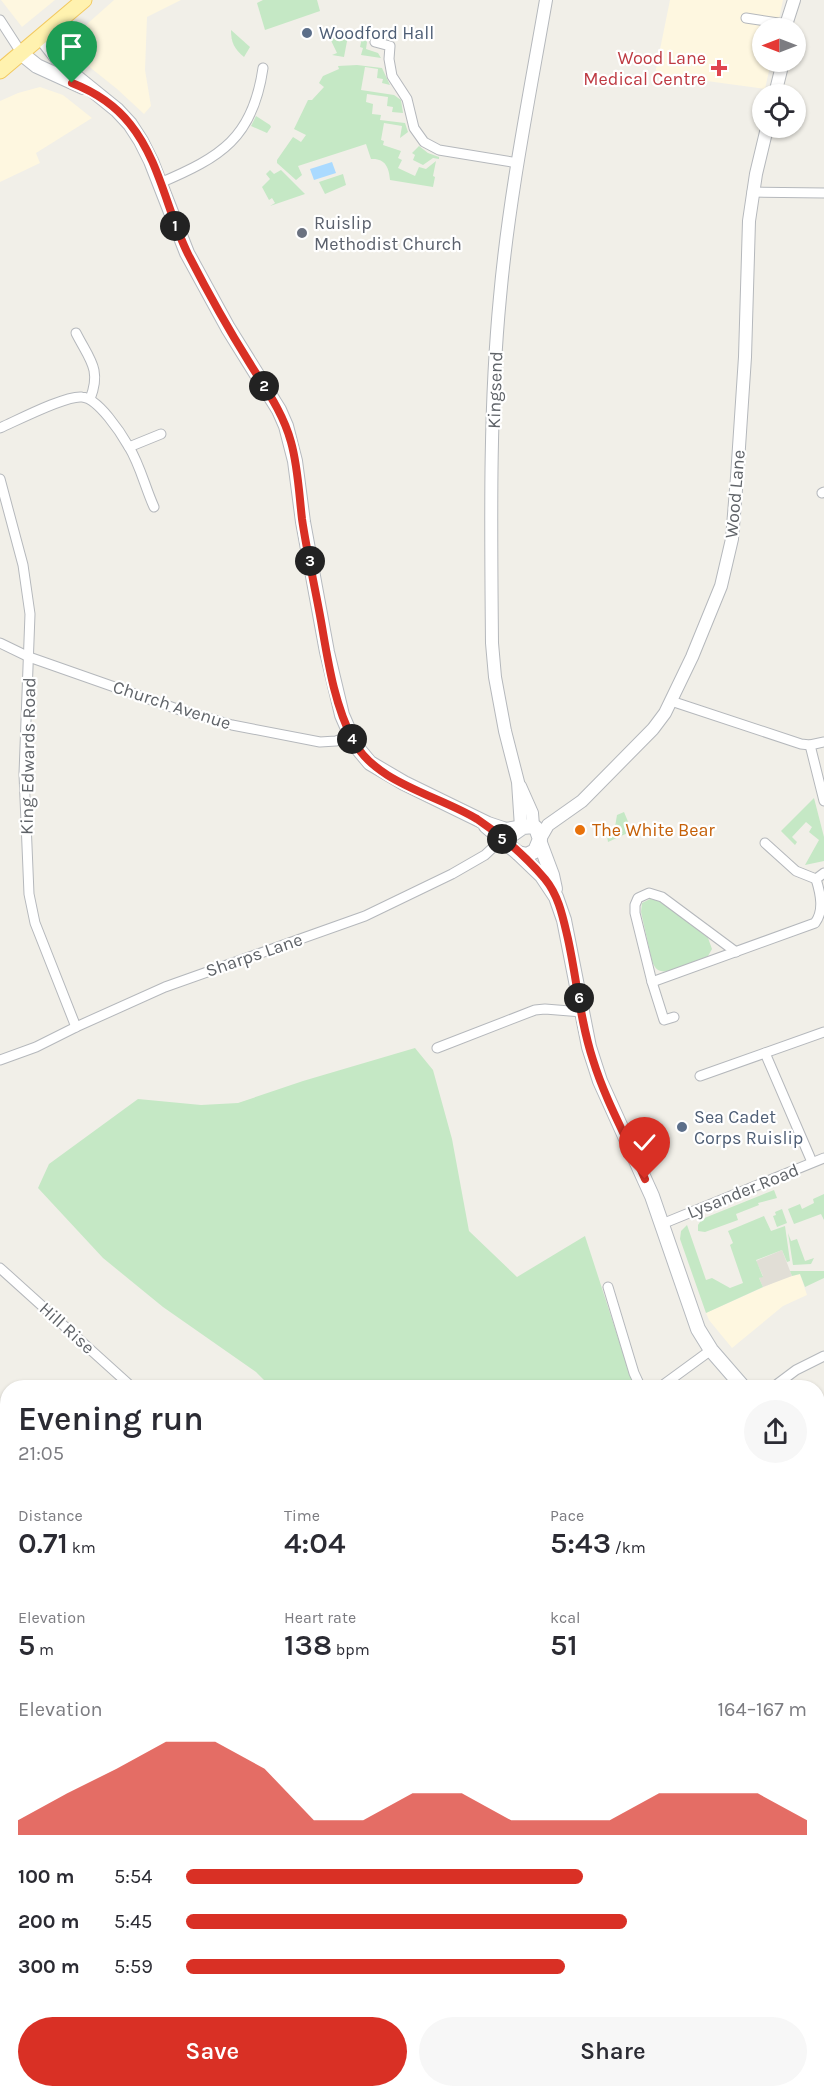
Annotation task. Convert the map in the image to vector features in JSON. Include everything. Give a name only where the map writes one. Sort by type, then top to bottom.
[{"type":"main road","points":[[0,71],[84,0]]},
{"type":"main road","points":[[41,37],[58,59],[93,92],[117,110],[141,141],[188,253],[228,328],[279,410],[286,426],[295,461],[303,522],[329,662],[337,698],[350,736],[362,755],[380,770],[475,818],[503,829],[531,832]]},
{"type":"main road","points":[[22,54],[37,66],[93,92]]},
{"type":"main road","points":[[475,818],[517,851],[547,882],[556,897]]},
{"type":"main road","points":[[531,832],[536,851],[532,854],[517,851],[511,841],[512,836],[531,832]]},
{"type":"main road","points":[[531,832],[552,875],[556,897],[564,920],[589,1047],[600,1081],[641,1171],[662,1224],[693,1317],[711,1350],[737,1380]]},
{"type":"street","name":"Kingsend","points":[[531,832],[505,730],[495,676],[491,574],[493,426],[502,276],[518,163],[546,0]]},
{"type":"street","points":[[788,18],[794,0]]},
{"type":"street","points":[[746,18],[752,19]]},
{"type":"street","points":[[0,20],[22,54]]},
{"type":"street","points":[[375,42],[390,46],[389,59],[392,76],[407,99],[414,128],[424,142],[439,150],[518,163]]},
{"type":"street","points":[[160,183],[208,161],[232,140],[243,127],[251,111],[263,68]]},
{"type":"street","name":"Wood Lane","points":[[531,832],[548,825],[582,801],[653,729],[671,701],[715,604],[728,563],[732,539],[745,357],[747,244],[753,192],[765,138]]},
{"type":"street","points":[[753,192],[824,193]]},
{"type":"street","points":[[76,333],[95,370],[95,386],[90,399]]},
{"type":"street","points":[[0,428],[67,399],[83,396],[90,399],[129,447],[154,507]]},
{"type":"street","points":[[129,447],[161,434]]},
{"type":"street","name":"King Edwards Road","points":[[0,479],[23,565],[30,614],[24,774],[29,894],[35,923],[76,1027]]},
{"type":"street","name":"Church Avenue","points":[[0,643],[29,657],[180,710],[232,725],[320,742],[336,741],[350,736]]},
{"type":"street","points":[[671,701],[792,741],[810,745],[824,742]]},
{"type":"street","points":[[810,745],[824,801]]},
{"type":"street","name":"Sharps Lane","points":[[0,1060],[36,1047],[165,987],[365,916],[452,874],[484,855],[502,839]]},
{"type":"street","points":[[765,843],[796,871],[816,879]]},
{"type":"street","points":[[816,879],[824,873]]},
{"type":"street","points":[[652,982],[819,920],[824,906],[816,879]]},
{"type":"street","points":[[674,1017],[664,1020],[635,913],[636,901],[642,895],[654,894],[662,897],[736,952]]},
{"type":"street","points":[[437,1048],[536,1010],[545,1008],[582,1012]]},
{"type":"street","points":[[700,1076],[824,1032]]},
{"type":"street","points":[[765,1053],[812,1162]]},
{"type":"street","name":"Lysander Road","points":[[662,1224],[824,1158]]},
{"type":"street","name":"Hill Rise","points":[[0,1268],[125,1380]]},
{"type":"street","points":[[608,1287],[637,1380]]},
{"type":"street","points":[[670,1380],[711,1350]]},
{"type":"street","points":[[782,1380],[795,1370],[824,1356]]},
{"type":"shaded area","points":[[1,0],[55,0],[22,27]]},
{"type":"shaded area","points":[[114,0],[181,0],[147,17],[145,70],[151,106],[144,114],[87,65],[83,54],[82,38],[87,24]]},
{"type":"shaded area","points":[[670,0],[783,0],[779,18],[752,18],[752,72],[769,72],[766,84],[752,84],[752,87],[655,74]]},
{"type":"shaded area","points":[[40,87],[63,95],[92,118],[36,153],[40,163],[0,182],[0,101]]},
{"type":"shaded area","points":[[782,1250],[792,1276],[763,1287],[759,1278],[763,1276],[756,1261]]},
{"type":"shaded area","points":[[800,1274],[807,1295],[783,1306],[732,1348],[709,1320],[706,1313],[784,1278]]},
{"type":"green space","points":[[263,0],[317,0],[320,11],[265,30],[257,3]]},
{"type":"green space","points":[[231,30],[250,47],[244,57],[234,45]]},
{"type":"green space","points":[[326,30],[351,35],[348,36],[344,57],[332,55],[337,53]]},
{"type":"green space","points":[[364,37],[367,42],[366,49],[378,53],[381,58],[361,55],[363,48],[360,47]]},
{"type":"green space","points":[[357,65],[382,68],[390,85],[382,83],[383,79],[377,78],[378,69],[365,67],[361,90],[394,95],[401,100],[403,113],[392,112],[393,107],[387,106],[388,97],[367,94],[366,102],[373,104],[372,114],[381,115],[380,120],[405,123],[408,132],[400,138],[402,126],[384,123],[381,140],[384,141],[383,145],[401,151],[398,158],[402,160],[398,168],[415,176],[419,167],[426,169],[436,161],[433,187],[390,180],[385,164],[380,160],[371,159],[366,144],[298,166],[302,175],[296,180],[277,163],[293,137],[301,142],[306,135],[294,129],[308,100],[312,100],[324,87],[319,83],[323,76],[339,69],[338,66]]},
{"type":"green space","points":[[256,116],[270,125],[267,133],[251,126]]},
{"type":"green space","points":[[419,146],[439,159],[433,158],[423,165],[413,160],[415,155],[412,153]]},
{"type":"green space","points":[[270,170],[274,174],[281,170],[305,194],[270,206],[275,203],[272,198],[269,200],[262,187],[270,179],[266,174]]},
{"type":"green space","points":[[343,174],[346,185],[325,194],[319,182]]},
{"type":"green space","points":[[814,798],[824,837],[824,861],[805,865],[819,840],[809,832],[812,827],[806,822],[792,837],[797,842],[795,845],[781,831]]},
{"type":"green space","points":[[624,812],[632,831],[608,842],[607,836],[614,833],[617,815]]},
{"type":"green space","points":[[650,899],[659,900],[708,938],[712,949],[708,956],[671,971],[656,969],[652,961],[641,912],[642,903]]},
{"type":"green space","points":[[415,1048],[433,1070],[452,1139],[469,1231],[517,1277],[585,1236],[632,1380],[264,1380],[163,1307],[103,1258],[38,1188],[49,1164],[138,1099],[201,1105],[238,1103]]},
{"type":"green space","points":[[774,1190],[777,1198],[758,1203],[759,1205],[736,1214],[738,1220],[705,1232],[698,1231],[698,1225],[702,1219]]},
{"type":"green space","points":[[824,1194],[824,1220],[821,1214],[794,1224],[788,1209],[800,1204],[802,1209],[814,1203],[813,1199]]},
{"type":"green space","points":[[782,1209],[787,1223],[777,1227],[773,1216],[776,1215],[775,1212]]},
{"type":"green space","points":[[764,1216],[771,1231],[785,1226],[790,1261],[787,1262],[782,1250],[756,1260],[763,1277],[759,1278],[763,1287],[706,1313],[680,1239],[681,1231],[687,1225],[706,1280],[712,1278],[730,1288],[743,1283],[730,1245],[733,1243],[728,1231]]},
{"type":"green space","points":[[788,1233],[791,1241],[797,1239],[805,1261],[814,1258],[811,1264],[793,1265]]},
{"type":"green space","points":[[790,1271],[824,1271],[824,1278],[805,1287],[800,1274],[792,1276]]},
{"type":"water","points":[[332,162],[336,173],[314,180],[310,169]]},
{"type":"place","name":"Woodford Hall","points":[[307,33]]},
{"type":"place","name":"Wood Lane Medical Centre","points":[[719,68]]},
{"type":"place","name":"Ruislip Methodist Church","points":[[302,233]]},
{"type":"place","name":"The White Bear","points":[[580,830]]},
{"type":"place","name":"Sea Cadet Corps Ruislip","points":[[682,1127]]},
{"type":"route","points":[[72,83],[93,92],[117,110],[141,141],[188,253],[228,328],[279,410],[286,426],[295,461],[303,522],[327,652],[335,690],[350,736],[362,755],[380,770],[475,818],[486,826],[518,853],[552,889],[564,920],[593,1062],[645,1179]]}]
